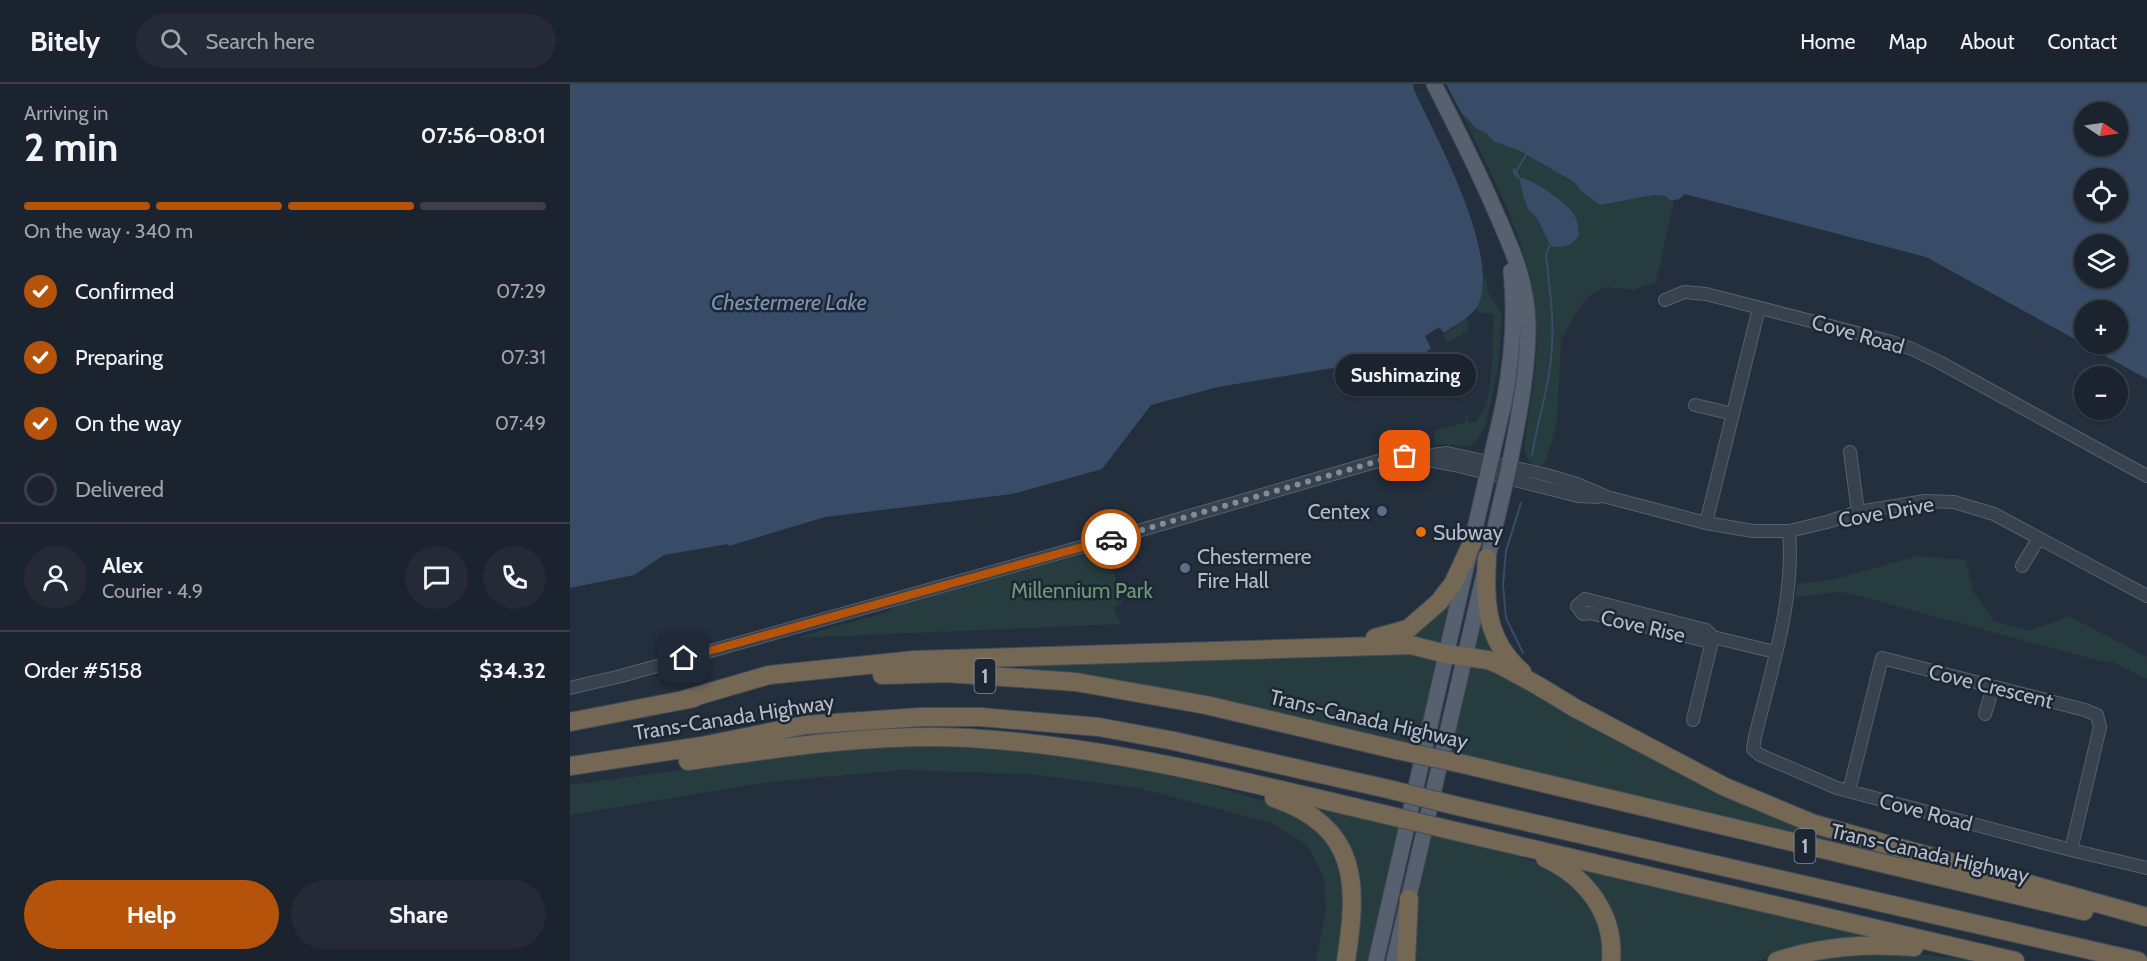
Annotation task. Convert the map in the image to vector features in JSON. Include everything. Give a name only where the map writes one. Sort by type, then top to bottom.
[{"type":"highway","points":[[1347,646],[1408,629],[1439,602],[1453,584],[1472,543]]},
{"type":"highway","points":[[1487,558],[1485,593],[1494,633],[1507,656],[1538,685]]},
{"type":"highway","points":[[683,700],[769,675],[915,660],[1412,645],[1488,660],[1725,787],[1814,824],[2147,917]]},
{"type":"highway","name":"Trans-Canada Highway","points":[[570,722],[797,681],[946,673],[1076,682],[1206,705],[2147,925]]},
{"type":"highway","name":"Trans-Canada Highway","points":[[570,766],[702,746],[805,725],[921,717],[980,717],[1099,727],[1174,741],[1388,789],[2138,961]]},
{"type":"highway","points":[[570,777],[767,749],[914,738],[968,738],[1050,745],[1190,769],[2015,961]]},
{"type":"highway","points":[[1190,769],[1289,803],[1313,816],[1331,831],[1348,869],[1353,891],[1353,917],[1346,961]]},
{"type":"highway","points":[[1504,842],[1552,861],[1587,887],[1603,911],[1608,924],[1611,938],[1611,961]]},
{"type":"highway","points":[[1406,961],[1409,899]]},
{"type":"highway","points":[[1777,961],[1818,950],[1855,945],[1895,945],[1972,951]]},
{"type":"main road","points":[[1376,961],[1399,861],[1455,655],[1487,558],[1521,403],[1526,364],[1528,324],[1519,265],[1476,166],[1434,84]]},
{"type":"main road","points":[[1394,961],[1409,899],[1455,655],[1472,543],[1504,402],[1511,353],[1513,287],[1506,238]]},
{"type":"main road","points":[[1382,961],[1392,916],[1399,861]]},
{"type":"street","name":"Cove Road","points":[[1665,300],[1684,292],[1706,294],[1912,349],[2147,476]]},
{"type":"street","points":[[1706,523],[1759,308]]},
{"type":"street","points":[[1695,405],[1733,414]]},
{"type":"street","points":[[1850,452],[1858,512]]},
{"type":"street","name":"Cove Drive","points":[[570,688],[621,676],[1131,533],[1392,457],[1447,453],[1490,468],[1577,484],[1607,497],[1706,523],[1752,531],[1789,531],[1858,512],[1925,501],[1954,502],[1994,514],[2147,596]]},
{"type":"street","name":"Cove Road","points":[[1789,531],[1790,579],[1754,749],[1760,755],[1772,762],[1849,791],[2147,868]]},
{"type":"street","points":[[2022,566],[2039,538]]},
{"type":"street","name":"Cove Rise","points":[[1713,637],[1706,641],[1583,614],[1577,606],[1585,598],[1706,630],[1713,637],[1775,652]]},
{"type":"street","points":[[1694,720],[1713,637]]},
{"type":"street","name":"Cove Crescent","points":[[1849,791],[1882,658],[2085,710],[2097,715],[2100,727],[2071,850]]},
{"type":"street","points":[[1985,714],[1993,687]]},
{"type":"green space","points":[[1461,112],[1477,129],[1487,134],[1493,141],[1520,151],[1574,182],[1581,191],[1600,205],[1654,195],[1666,196],[1670,201],[1674,201],[1656,282],[1633,290],[1607,287],[1595,292],[1577,311],[1561,340],[1557,420],[1545,462],[1538,468],[1528,460],[1524,448],[1536,358],[1536,323],[1532,291],[1516,230]]},
{"type":"green space","points":[[1485,274],[1488,292],[1502,314],[1498,367],[1485,428],[1475,442],[1468,446],[1435,444],[1434,431],[1465,422],[1466,416],[1468,416],[1468,422],[1477,422],[1487,400],[1490,389],[1494,314],[1479,313],[1475,308],[1478,305]]},
{"type":"green space","points":[[1466,319],[1469,324],[1467,332],[1447,342],[1443,335]]},
{"type":"green space","points":[[1431,354],[1434,355],[1440,369],[1423,375],[1428,394],[1421,396],[1409,365],[1392,367],[1392,365],[1425,359]]},
{"type":"green space","name":"Millennium Park","points":[[1107,548],[1122,603],[1113,608],[1121,624],[795,638],[891,611],[897,605]]},
{"type":"green space","points":[[1917,556],[1966,560],[1973,591],[1994,621],[2030,631],[2069,616],[2147,657],[2147,679],[2113,662],[2100,661],[1848,593],[1837,592],[1796,597],[1797,584],[1832,580]]},
{"type":"green space","points":[[1449,603],[1440,643],[1404,636]]},
{"type":"green space","points":[[1482,613],[1501,657],[1473,651]]},
{"type":"green space","points":[[1417,651],[1437,660],[1418,745],[1217,699],[1122,680],[1024,670],[1021,666],[1024,664]]},
{"type":"green space","points":[[1481,664],[1763,814],[1866,847],[1863,849],[1450,753],[1470,665]]},
{"type":"green space","points":[[917,745],[1062,754],[1187,778],[1284,807],[1321,835],[1342,867],[1348,906],[1339,961],[1316,961],[1326,910],[1324,878],[1308,846],[1272,823],[1138,788],[1030,774],[902,770],[768,782],[570,815],[570,785],[814,752]]},
{"type":"green space","points":[[1312,806],[1400,825],[1369,961],[1353,961],[1360,907],[1357,872],[1352,856],[1344,839],[1329,819]]},
{"type":"green space","points":[[1432,832],[1494,848],[1538,863],[1558,873],[1574,885],[1587,899],[1598,921],[1604,961],[1412,961],[1415,915]]},
{"type":"green space","points":[[1578,869],[1879,935],[1772,956],[1758,961],[1618,961]]},
{"type":"green space","points":[[1845,952],[1901,952],[1977,961],[1804,961]]},
{"type":"water","name":"Chestermere Lake","points":[[570,84],[1413,84],[1463,196],[1473,226],[1481,255],[1483,281],[1479,303],[1469,316],[1444,333],[1439,327],[1425,336],[1431,348],[1414,357],[1393,361],[1381,360],[1218,387],[1151,405],[1102,469],[1012,494],[825,517],[729,546],[728,544],[664,555],[634,575],[570,588]]},
{"type":"water","points":[[1446,84],[2147,84],[2147,379],[2128,369],[2128,366],[2123,366],[2102,354],[2128,354],[2128,300],[2074,300],[2074,339],[1926,257],[1685,194],[1679,199],[1670,201],[1666,196],[1654,195],[1600,205],[1581,191],[1574,182],[1520,151],[1493,141],[1487,134],[1477,129],[1461,112]]},
{"type":"water","points":[[1514,168],[1520,178],[1542,187],[1575,216],[1579,235],[1571,244],[1553,247],[1550,243],[1537,218],[1529,211],[1520,180],[1512,170]]},
{"type":"waterway","points":[[1517,170],[1526,155]]},
{"type":"waterway","points":[[1532,455],[1551,359],[1552,320],[1546,255],[1550,245]]},
{"type":"waterway","points":[[1521,503],[1506,551],[1503,585],[1506,618],[1523,653]]},
{"type":"way so far","points":[[1111,539],[1392,457],[1405,456]]},
{"type":"place","name":"Sushimazing","points":[[1405,456]]},
{"type":"place","name":"Centex","points":[[1382,511]]},
{"type":"place","name":"Subway","points":[[1421,532]]},
{"type":"place","name":"Chestermere Fire Hall","points":[[1185,568]]},
{"type":"route","points":[[684,658],[1111,539]]}]
